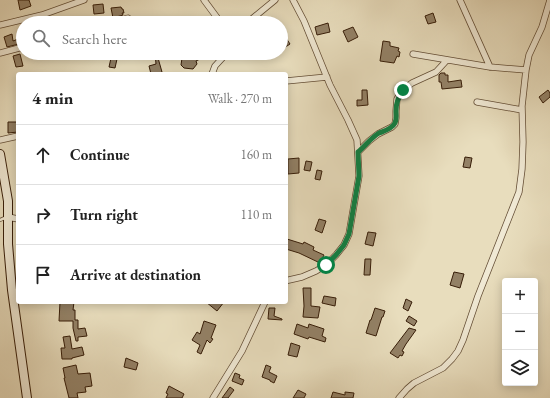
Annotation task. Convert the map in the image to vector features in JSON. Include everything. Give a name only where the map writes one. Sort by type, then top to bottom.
[{"type":"main road","points":[[0,154],[2,183],[8,201],[4,219],[12,290],[28,398]]},
{"type":"street","points":[[38,16],[84,0]]},
{"type":"street","points":[[204,0],[215,16]]},
{"type":"street","points":[[256,16],[275,0]]},
{"type":"street","points":[[288,280],[302,277],[326,265],[344,245],[349,234],[359,176],[357,140],[327,78],[304,21],[293,0]]},
{"type":"street","points":[[460,0],[490,67]]},
{"type":"street","points":[[399,398],[414,383],[443,368],[452,359],[463,340],[478,296],[519,192],[522,170],[522,110],[526,70],[550,0]]},
{"type":"street","points":[[0,25],[16,21]]},
{"type":"street","points":[[0,53],[16,49]]},
{"type":"street","points":[[413,54],[490,67],[526,70]]},
{"type":"street","points":[[213,72],[215,66],[221,60]]},
{"type":"street","points":[[358,152],[378,134],[395,124],[397,99],[403,90],[412,83],[436,72],[446,60]]},
{"type":"street","points":[[288,81],[327,78]]},
{"type":"street","points":[[477,102],[522,110]]},
{"type":"street","points":[[0,140],[16,136]]},
{"type":"street","points":[[4,219],[16,219]]},
{"type":"street","points":[[212,398],[242,351],[264,304]]},
{"type":"building","points":[[18,0],[29,0],[31,6],[20,10]]},
{"type":"building","points":[[103,4],[104,13],[94,14],[93,5]]},
{"type":"building","points":[[121,7],[124,13],[120,16],[113,16],[111,8]]},
{"type":"building","points":[[433,13],[436,22],[428,24],[425,16]]},
{"type":"building","points":[[328,23],[330,32],[317,35],[315,27]]},
{"type":"building","points":[[353,27],[358,37],[348,42],[343,31]]},
{"type":"building","points":[[12,34],[13,41],[16,40],[16,45],[7,47],[4,37]]},
{"type":"building","points":[[383,41],[390,42],[390,46],[399,48],[399,57],[397,56],[394,63],[380,61]]},
{"type":"building","points":[[16,55],[16,60],[22,60],[23,66],[16,67],[13,56]]},
{"type":"building","points":[[111,60],[117,60],[115,68],[109,67]]},
{"type":"building","points":[[156,60],[159,60],[162,72],[150,72],[149,66],[156,64]]},
{"type":"building","points":[[182,60],[198,60],[196,61],[197,64],[193,69],[184,68],[181,65]]},
{"type":"building","points":[[441,73],[448,75],[448,82],[461,80],[462,87],[442,89],[441,82],[439,82],[439,75]]},
{"type":"building","points":[[362,90],[367,90],[368,105],[357,106],[357,100],[362,100]]},
{"type":"building","points":[[548,90],[550,97],[543,103],[539,97]]},
{"type":"building","points":[[8,122],[16,122],[16,132],[8,133]]},
{"type":"building","points":[[465,157],[472,158],[470,168],[463,167]]},
{"type":"building","points":[[299,158],[299,173],[288,174],[288,159]]},
{"type":"building","points":[[306,161],[312,162],[310,171],[304,170]]},
{"type":"building","points":[[317,170],[322,171],[320,180],[315,179]]},
{"type":"building","points":[[319,219],[326,221],[322,233],[315,230]]},
{"type":"building","points":[[368,232],[376,233],[373,246],[365,244]]},
{"type":"building","points":[[288,239],[303,244],[304,242],[314,247],[313,250],[324,255],[320,263],[288,250]]},
{"type":"building","points":[[365,259],[371,259],[370,275],[364,275]]},
{"type":"building","points":[[454,272],[464,274],[460,288],[450,285]]},
{"type":"building","points":[[303,288],[311,288],[311,306],[320,307],[318,318],[303,317]]},
{"type":"building","points":[[324,296],[336,298],[335,306],[322,303]]},
{"type":"building","points":[[406,299],[412,302],[408,311],[403,308]]},
{"type":"building","points":[[60,304],[74,304],[73,310],[75,310],[75,320],[78,320],[78,329],[85,328],[87,336],[78,337],[78,341],[76,341],[73,321],[59,321]]},
{"type":"building","points":[[208,304],[222,304],[217,311]]},
{"type":"building","points":[[269,308],[275,308],[274,316],[282,320],[268,319]]},
{"type":"building","points":[[375,308],[385,311],[376,336],[366,333]]},
{"type":"building","points":[[409,316],[417,321],[414,326],[406,321]]},
{"type":"building","points":[[204,321],[216,325],[211,338],[213,339],[210,343],[207,340],[201,354],[197,352],[200,345],[192,340],[197,332],[200,334]]},
{"type":"building","points":[[297,324],[308,328],[309,324],[324,329],[322,336],[326,338],[325,342],[309,337],[308,339],[294,334]]},
{"type":"building","points":[[409,328],[416,330],[402,351],[404,352],[402,356],[400,355],[398,358],[390,353]]},
{"type":"building","points":[[70,336],[72,349],[82,347],[84,355],[72,359],[62,359],[61,348],[65,348],[63,337]]},
{"type":"building","points":[[291,343],[300,346],[297,357],[288,355]]},
{"type":"building","points":[[126,358],[138,363],[136,370],[124,367]]},
{"type":"building","points":[[76,365],[78,374],[90,373],[92,386],[85,387],[86,392],[77,393],[78,398],[69,398],[63,368]]},
{"type":"building","points":[[266,365],[271,367],[269,372],[277,376],[274,383],[262,377]]},
{"type":"building","points":[[235,373],[240,375],[239,378],[244,380],[242,385],[232,381]]},
{"type":"building","points":[[169,386],[184,394],[182,398],[166,398],[168,394],[166,393]]},
{"type":"building","points":[[230,387],[234,390],[228,398],[222,398]]},
{"type":"building","points":[[298,390],[306,394],[304,398],[293,398]]},
{"type":"building","points":[[333,392],[345,395],[345,392],[354,393],[353,398],[331,398]]},
{"type":"route","points":[[326,265],[344,245],[349,234],[355,197],[358,188],[358,152],[378,134],[395,124],[397,99],[403,90]]}]
